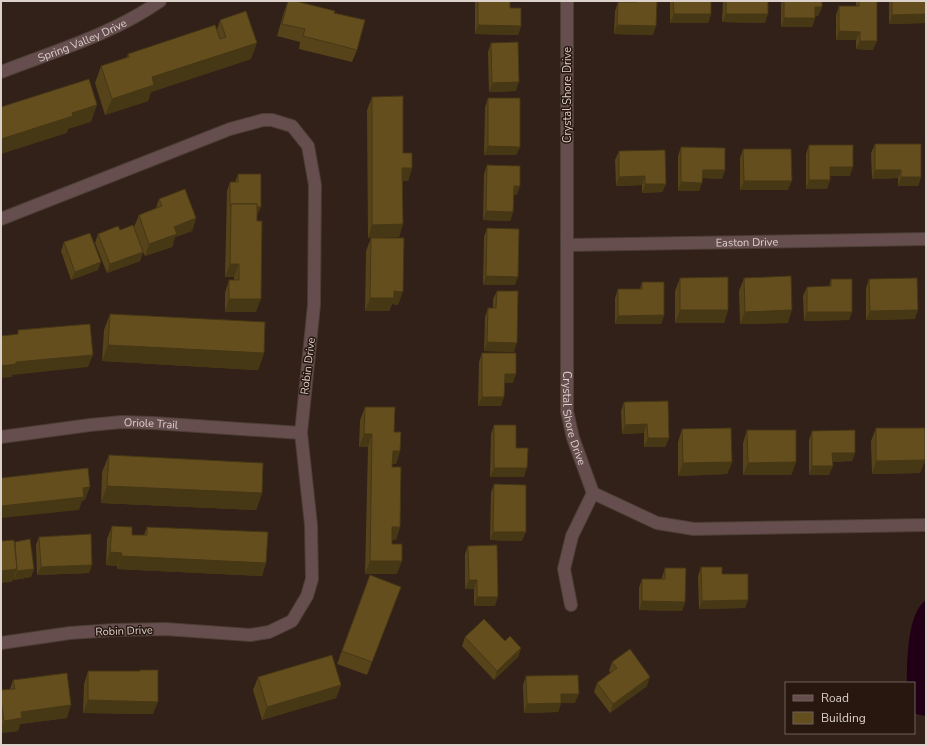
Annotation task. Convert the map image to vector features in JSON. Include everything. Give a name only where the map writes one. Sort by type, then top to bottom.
[{"type":"street","name":"Spring Valley Drive","points":[[1,72],[101,33],[147,10],[160,1]]},
{"type":"street","name":"Crystal Shore Drive","points":[[567,1],[567,411],[573,438],[593,493]]},
{"type":"street","name":"Robin Drive","points":[[1,219],[230,129],[263,120],[272,120],[292,126],[308,146],[315,185],[314,304],[301,433],[311,525],[312,579],[307,596],[292,621],[269,632],[250,635],[164,629],[114,630],[70,633],[1,643]]},
{"type":"street","name":"Easton Drive","points":[[568,245],[926,239]]},
{"type":"street","name":"Oriole Trail","points":[[1,437],[122,422],[301,433]]},
{"type":"street","points":[[571,605],[564,569],[572,536],[593,493],[657,523],[694,529],[926,525]]},
{"type":"shaded area","points":[[926,600],[926,716],[915,713],[915,682],[907,682],[909,638],[915,616],[920,606]]},
{"type":"building","points":[[288,1],[295,1],[335,11],[334,13],[365,20],[357,50],[303,36],[305,29],[282,24]]},
{"type":"building","points":[[478,1],[510,1],[510,8],[521,8],[521,26],[478,25]]},
{"type":"building","points":[[657,1],[656,26],[617,25],[618,2]]},
{"type":"building","points":[[673,1],[711,1],[711,14],[674,14]]},
{"type":"building","points":[[726,1],[768,1],[768,14],[726,14]]},
{"type":"building","points":[[784,1],[822,1],[822,7],[815,7],[815,18],[784,18]]},
{"type":"building","points":[[859,1],[877,1],[877,41],[860,41],[860,32],[839,31],[839,6],[859,6]]},
{"type":"building","points":[[892,1],[926,1],[926,14],[892,15]]},
{"type":"building","points":[[246,11],[257,43],[152,77],[154,85],[112,99],[101,66],[129,57],[128,54],[215,25],[220,39],[226,37],[220,20]]},
{"type":"building","points":[[518,42],[519,82],[492,83],[491,43]]},
{"type":"building","points":[[89,79],[97,105],[72,113],[73,116],[1,139],[1,107]]},
{"type":"building","points":[[403,96],[403,153],[412,153],[412,168],[402,168],[403,224],[372,225],[372,97]]},
{"type":"building","points":[[488,98],[520,98],[520,147],[488,146]]},
{"type":"building","points":[[875,144],[921,144],[921,177],[901,177],[901,170],[875,170]]},
{"type":"building","points":[[809,145],[853,145],[853,167],[830,167],[830,180],[809,180]]},
{"type":"building","points":[[681,147],[725,148],[725,170],[703,170],[702,183],[681,182]]},
{"type":"building","points":[[743,149],[791,149],[792,181],[744,181]]},
{"type":"building","points":[[665,150],[666,184],[645,184],[645,176],[619,177],[619,151]]},
{"type":"building","points":[[487,165],[520,166],[520,186],[514,186],[513,212],[486,211]]},
{"type":"building","points":[[238,174],[261,174],[261,207],[257,207],[257,204],[231,204],[230,206],[230,182],[238,182]]},
{"type":"building","points":[[185,189],[196,218],[174,227],[177,234],[149,244],[139,215],[162,206],[159,199]]},
{"type":"building","points":[[231,204],[257,204],[257,221],[262,221],[261,299],[229,299],[229,280],[239,280],[239,264],[230,264]]},
{"type":"building","points":[[133,225],[143,252],[110,264],[98,234],[118,226],[120,230]]},
{"type":"building","points":[[487,228],[519,229],[518,277],[486,276]]},
{"type":"building","points":[[90,233],[101,262],[75,272],[64,242]]},
{"type":"building","points":[[371,238],[404,238],[403,292],[394,291],[394,298],[370,298]]},
{"type":"building","points":[[791,276],[792,310],[745,312],[744,278]]},
{"type":"building","points":[[728,277],[728,310],[680,310],[680,278]]},
{"type":"building","points":[[917,278],[918,310],[870,311],[869,279]]},
{"type":"building","points":[[831,279],[852,279],[852,312],[807,312],[807,287],[831,286]]},
{"type":"building","points":[[642,282],[664,282],[664,315],[618,316],[618,289],[642,289]]},
{"type":"building","points":[[497,291],[518,291],[517,343],[487,342],[488,308],[496,308]]},
{"type":"building","points":[[110,314],[265,322],[264,353],[108,345]]},
{"type":"building","points":[[90,324],[93,355],[16,362],[16,364],[1,366],[1,336],[18,334],[18,330]]},
{"type":"building","points":[[482,353],[516,353],[516,374],[505,374],[504,397],[482,397]]},
{"type":"building","points":[[668,401],[669,438],[648,438],[647,424],[625,425],[624,402]]},
{"type":"building","points":[[365,407],[395,407],[394,432],[401,432],[400,451],[393,451],[392,467],[401,467],[400,527],[392,527],[392,544],[402,544],[402,561],[370,561],[372,434],[364,434]]},
{"type":"building","points":[[494,425],[516,425],[516,448],[528,448],[527,468],[494,468]]},
{"type":"building","points":[[731,428],[732,462],[683,463],[682,429]]},
{"type":"building","points":[[876,428],[925,428],[925,460],[876,461]]},
{"type":"building","points":[[747,430],[796,430],[796,462],[748,463]]},
{"type":"building","points":[[855,430],[855,453],[832,453],[833,466],[812,466],[812,431]]},
{"type":"building","points":[[109,455],[263,463],[262,493],[107,486]]},
{"type":"building","points":[[88,468],[90,487],[83,488],[84,497],[1,506],[1,478]]},
{"type":"building","points":[[494,484],[526,485],[526,532],[493,532]]},
{"type":"building","points":[[112,526],[132,527],[132,535],[147,535],[147,527],[268,532],[266,563],[121,556],[122,553],[110,552]]},
{"type":"building","points":[[91,534],[92,565],[41,567],[39,537]]},
{"type":"building","points":[[30,539],[34,569],[17,571],[15,542]]},
{"type":"building","points":[[14,540],[17,569],[1,571],[1,541]]},
{"type":"building","points":[[497,545],[498,597],[477,597],[477,580],[469,580],[468,546]]},
{"type":"building","points":[[701,567],[722,567],[722,574],[748,574],[748,600],[702,601]]},
{"type":"building","points":[[665,568],[686,568],[685,602],[642,601],[642,579],[665,579]]},
{"type":"building","points":[[370,575],[401,587],[372,662],[342,651]]},
{"type":"building","points":[[484,619],[505,641],[510,636],[521,648],[497,671],[465,637]]},
{"type":"building","points":[[630,649],[650,677],[613,704],[597,683],[617,668],[612,662]]},
{"type":"building","points":[[332,655],[341,685],[267,707],[258,677]]},
{"type":"building","points":[[158,670],[158,702],[88,700],[88,671]]},
{"type":"building","points":[[67,673],[71,705],[21,712],[22,718],[4,721],[1,690],[15,689],[13,680]]},
{"type":"building","points":[[578,675],[579,694],[561,694],[561,703],[527,704],[526,676]]}]
